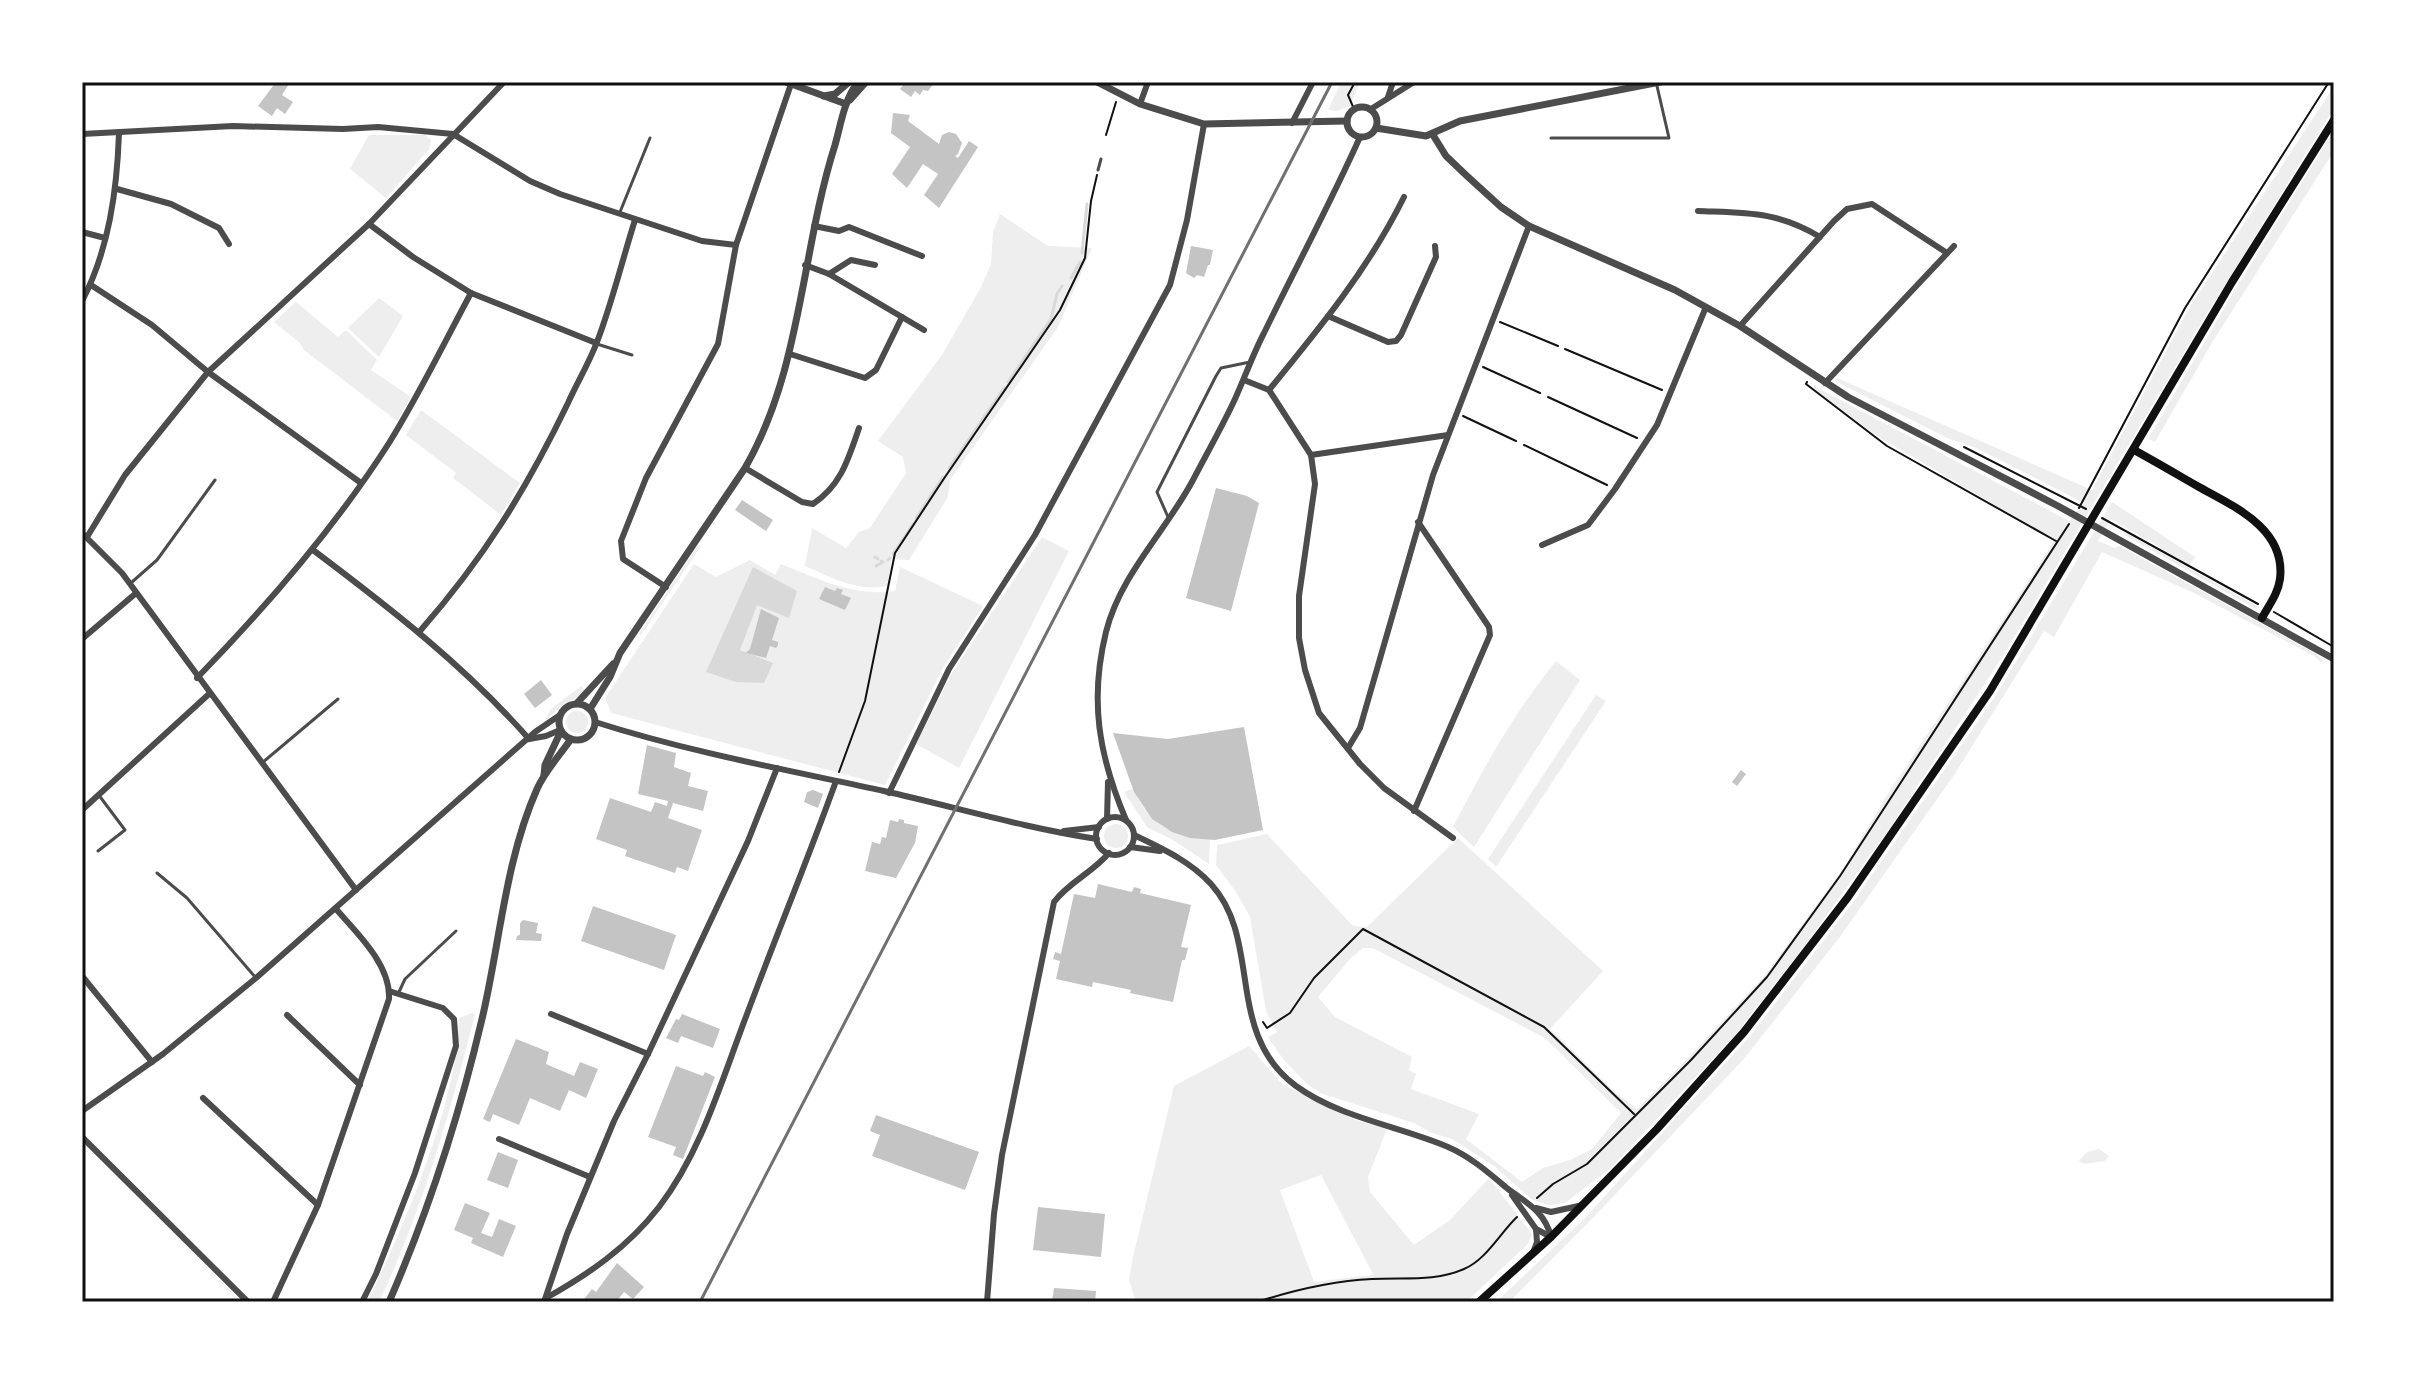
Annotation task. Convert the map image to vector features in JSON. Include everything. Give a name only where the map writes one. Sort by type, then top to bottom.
[{"type":"main road","points":[[1479,1302],[1551,1237],[1657,1129],[1744,1032],[1848,897],[1990,691],[2232,282],[2334,120]]},
{"type":"main road","points":[[2134,450],[2251,516],[2268,534],[2279,556],[2280,576],[2277,591],[2262,618]]},
{"type":"street","points":[[356,890],[115,566],[84,535],[125,475],[208,372],[369,224],[504,82]]},
{"type":"street","points":[[822,96],[835,94],[849,82]]},
{"type":"street","points":[[82,1111],[152,1062],[256,978],[567,706],[577,703],[615,663],[745,468],[772,415],[790,354],[814,226],[846,104],[858,82]]},
{"type":"street","points":[[846,104],[866,82]]},
{"type":"street","points":[[1097,82],[1140,104],[1204,124],[1347,121]]},
{"type":"street","points":[[1140,104],[1148,82]]},
{"type":"street","points":[[1292,123],[1313,82]]},
{"type":"street","points":[[1388,97],[1393,82]]},
{"type":"street","points":[[1371,109],[1414,82]]},
{"type":"street","points":[[1376,128],[1433,135],[1460,121],[1658,82]]},
{"type":"street","points":[[666,587],[623,559],[621,541],[646,478],[718,344],[736,245],[789,83],[846,104]]},
{"type":"street","points":[[1354,109],[1371,109],[1377,119],[1376,128],[1368,136],[1360,137],[1349,130],[1347,121],[1354,109]]},
{"type":"street","points":[[889,793],[949,669],[1035,535],[1170,285],[1190,205],[1204,124]]},
{"type":"street","points":[[82,134],[233,126],[378,127],[453,134],[530,181],[618,216],[702,241],[736,245]]},
{"type":"street","points":[[82,301],[91,285],[117,189],[119,133]]},
{"type":"street","points":[[1433,135],[1446,156],[1467,176],[1501,207],[1529,226],[1655,281],[1706,307],[1848,397],[2058,506],[2334,659]]},
{"type":"street","points":[[1107,819],[1108,778],[1097,703],[1106,632],[1122,591],[1192,483],[1360,137]]},
{"type":"street","points":[[117,189],[171,204],[219,228],[229,244]]},
{"type":"street","points":[[1269,390],[1373,254],[1404,197]]},
{"type":"street","points":[[1740,326],[1847,209],[1872,204],[1947,253]]},
{"type":"street","points":[[1698,211],[1766,214],[1797,223],[1820,237]]},
{"type":"street","points":[[420,631],[474,565],[514,508],[596,343],[635,220]]},
{"type":"street","points":[[369,224],[413,257],[471,293],[596,343]]},
{"type":"street","points":[[814,226],[839,231],[849,227],[922,256]]},
{"type":"street","points":[[1348,748],[1360,728],[1418,522],[1448,435],[1529,226]]},
{"type":"street","points":[[82,232],[105,238]]},
{"type":"street","points":[[1328,316],[1388,342],[1396,341],[1436,257],[1435,246]]},
{"type":"street","points":[[1825,383],[1954,246]]},
{"type":"street","points":[[829,274],[851,260],[875,265]]},
{"type":"street","points":[[805,265],[829,274],[924,330]]},
{"type":"street","points":[[91,285],[152,325],[208,372],[361,483]]},
{"type":"street","points":[[197,678],[259,614],[313,550],[361,483],[409,410],[471,293]]},
{"type":"street","points":[[1542,545],[1588,525],[1615,489],[1646,442],[1671,393],[1706,307]]},
{"type":"street","points":[[790,354],[865,378],[876,370],[902,317]]},
{"type":"street","points":[[1244,380],[1269,390],[1311,455],[1315,484],[1304,546],[1299,638],[1305,670],[1319,713],[1384,788],[1453,838]]},
{"type":"street","points":[[745,468],[802,502],[813,504],[829,493],[846,466],[859,428]]},
{"type":"street","points":[[1311,455],[1448,435]]},
{"type":"street","points":[[1414,811],[1490,635],[1489,627],[1418,522]]},
{"type":"street","points":[[313,550],[420,631],[529,739]]},
{"type":"street","points":[[82,639],[135,594]]},
{"type":"street","points":[[590,709],[615,663]]},
{"type":"street","points":[[82,810],[209,694]]},
{"type":"street","points":[[543,777],[571,739],[585,737],[592,731],[595,722],[590,709],[577,703]]},
{"type":"street","points":[[389,1302],[421,1226],[459,1112],[483,1015],[519,840],[545,765],[561,730],[560,715]]},
{"type":"street","points":[[595,722],[636,735],[777,768],[1097,839]]},
{"type":"street","points":[[529,739],[561,730]]},
{"type":"street","points":[[561,730],[571,739]]},
{"type":"street","points":[[545,1300],[567,1234],[614,1121],[748,841],[777,768]]},
{"type":"street","points":[[1108,778],[1134,835],[1168,852],[1211,884],[1223,901],[1239,948],[1245,994],[1256,1032],[1274,1064],[1293,1084],[1343,1110],[1450,1148],[1474,1161],[1536,1208],[1551,1212],[1583,1205]]},
{"type":"street","points":[[545,1300],[586,1276],[612,1255],[657,1208],[676,1183],[712,1106],[836,781]]},
{"type":"street","points":[[1126,820],[1117,817],[1107,819],[1099,827],[1097,839],[1101,848],[1109,853],[1121,854],[1130,847],[1134,835]]},
{"type":"street","points":[[1057,832],[1099,827]]},
{"type":"street","points":[[1130,847],[1168,852]]},
{"type":"street","points":[[987,1302],[1003,1151],[1054,902],[1068,887],[1094,871],[1109,853]]},
{"type":"street","points":[[273,1302],[318,1205],[389,991],[374,953],[336,909]]},
{"type":"street","points":[[82,976],[152,1062]]},
{"type":"street","points":[[362,1302],[415,1173],[456,1046],[454,1019],[443,1008],[389,991]]},
{"type":"street","points":[[551,1014],[648,1054]]},
{"type":"street","points":[[287,1015],[360,1085]]},
{"type":"street","points":[[203,1098],[318,1205]]},
{"type":"street","points":[[82,1137],[248,1302]]},
{"type":"street","points":[[499,1139],[590,1177]]},
{"type":"street","points":[[1508,1189],[1536,1229],[1551,1237]]},
{"type":"street","points":[[1536,1208],[1548,1225],[1551,1237]]},
{"type":"street","points":[[1533,1254],[1537,1242],[1536,1229]]},
{"type":"lane","points":[[1551,138],[1669,138],[1658,82]]},
{"type":"lane","points":[[618,216],[650,138]]},
{"type":"lane","points":[[1098,170],[1101,159]]},
{"type":"lane","points":[[596,343],[632,355]]},
{"type":"lane","points":[[1170,521],[1157,492],[1170,465],[1221,368],[1251,362]]},
{"type":"lane","points":[[129,585],[157,560],[215,480]]},
{"type":"lane","points":[[262,763],[338,699]]},
{"type":"lane","points":[[98,794],[125,830],[98,851]]},
{"type":"lane","points":[[157,873],[187,898],[256,978]]},
{"type":"lane","points":[[398,994],[405,979],[456,931]]},
{"type":"path","points":[[1354,109],[1348,95],[1355,82]]},
{"type":"path","points":[[2077,512],[2185,308],[2329,82]]},
{"type":"path","points":[[1106,135],[1118,94]]},
{"type":"path","points":[[836,781],[865,701],[895,553],[1060,310],[1085,258],[1098,170]]},
{"type":"path","points":[[1492,319],[1558,346]]},
{"type":"path","points":[[1565,349],[1671,393]]},
{"type":"path","points":[[1475,364],[1540,393]]},
{"type":"path","points":[[1809,372],[1806,384],[1887,446],[2057,542]]},
{"type":"path","points":[[1548,397],[1646,442]]},
{"type":"path","points":[[1457,413],[1516,441]]},
{"type":"path","points":[[1524,445],[1615,489]]},
{"type":"path","points":[[1537,1198],[1553,1184],[1587,1164],[1691,1060],[1767,977],[1812,917],[2070,522]]},
{"type":"path","points":[[2129,532],[2334,647]]},
{"type":"path","points":[[1267,1028],[1290,1013],[1314,978],[1363,929],[1544,1027],[1635,1115]]},
{"type":"path","points":[[1257,1302],[1292,1291],[1341,1282],[1374,1278],[1415,1279],[1466,1268],[1518,1217]]},
{"type":"shaded area","points":[[1341,82],[1360,82],[1350,106],[1337,111],[1328,110]]},
{"type":"shaded area","points":[[2334,86],[2334,108],[2003,656],[1890,828],[1735,1035],[1610,1169],[1565,1203],[1548,1205],[1531,1199],[1494,1166],[1452,1139],[1414,1123],[1320,1093],[1283,1059],[1268,1037],[1277,1032],[1266,1011],[1250,917],[1216,865],[1217,845],[1267,834],[1353,926],[1367,927],[1458,838],[1603,971],[1550,1029],[1637,1109],[1766,974],[1843,869],[1884,800],[2055,540],[1877,436],[1814,386],[2069,521],[2084,503],[1835,381],[1837,378],[2092,490],[2188,310]],"holes":[[[1363,948],[1373,948],[1545,1038],[1621,1113],[1592,1149],[1543,1168],[1522,1182],[1466,1139],[1479,1114],[1411,1089],[1416,1074],[1409,1070],[1412,1057],[1335,1017],[1318,997],[1350,959]]]},
{"type":"shaded area","points":[[2334,130],[2334,151],[2213,341],[2155,442],[2148,439],[2233,293]]},
{"type":"shaded area","points":[[369,135],[425,135],[431,140],[429,149],[386,198],[350,169]]},
{"type":"shaded area","points":[[1000,214],[1048,246],[1092,248],[1058,327],[950,480],[948,497],[909,560],[892,559],[887,586],[855,585],[805,566],[812,528],[846,548],[859,532],[870,528],[906,473],[903,457],[878,441],[942,355],[980,289],[991,264],[993,232]]},
{"type":"shaded area","points":[[379,298],[403,316],[379,357],[348,328]]},
{"type":"shaded area","points":[[296,302],[338,337],[346,330],[377,360],[371,370],[411,397],[397,421],[304,350],[274,322]]},
{"type":"shaded area","points":[[421,410],[520,483],[501,515],[453,478],[456,473],[406,435]]},
{"type":"shaded area","points":[[2112,502],[2195,557],[2190,565],[2111,519],[2098,541],[2115,548],[2119,546],[2315,653],[2321,657],[2323,664],[2314,656],[2192,592],[2102,552],[2054,637],[2044,631],[1954,775],[1839,938],[1743,1060],[1512,1299],[1496,1302],[1584,1219],[1750,1036],[1854,901],[1996,695]]},
{"type":"shaded area","points":[[2123,534],[2257,606],[2256,609]]},
{"type":"shaded area","points":[[1042,537],[1069,551],[959,768],[916,744],[952,673]]},
{"type":"shaded area","points":[[698,545],[701,546],[639,634]]},
{"type":"shaded area","points":[[750,560],[775,575],[781,564],[850,589],[880,592],[895,591],[900,567],[983,606],[943,668],[885,785],[611,713],[605,698],[694,564],[716,577]]},
{"type":"shaded area","points":[[753,567],[797,591],[789,618],[757,605],[740,650],[773,663],[764,683],[736,682],[706,672]]},
{"type":"shaded area","points":[[1556,661],[1580,680],[1474,847],[1453,827],[1500,741]]},
{"type":"shaded area","points":[[581,686],[585,690],[581,695],[562,705],[544,722],[551,709]]},
{"type":"shaded area","points":[[1596,695],[1606,701],[1496,867],[1488,859]]},
{"type":"shaded area","points":[[577,711],[585,714],[588,722],[585,730],[577,733],[569,730],[566,722],[569,714]]},
{"type":"shaded area","points":[[1133,789],[1147,812],[1163,827],[1184,835],[1210,839],[1209,864],[1147,827],[1124,792]]},
{"type":"shaded area","points":[[1111,824],[1121,824],[1128,831],[1128,841],[1121,848],[1111,848],[1104,841],[1104,831]]},
{"type":"shaded area","points":[[475,1014],[456,1088],[409,1232],[379,1302],[367,1302],[412,1201],[439,1124],[456,1051],[459,1018]]},
{"type":"shaded area","points":[[1249,1046],[1282,1084],[1353,1119],[1387,1129],[1368,1177],[1370,1192],[1414,1245],[1450,1220],[1489,1178],[1532,1234],[1528,1244],[1466,1302],[1136,1302],[1129,1280],[1132,1261],[1174,1086]],"holes":[[[1321,1175],[1373,1274],[1314,1282],[1280,1190]]]},
{"type":"shaded area","points":[[2099,1149],[2109,1156],[2105,1161],[2084,1164],[2079,1161],[2087,1152]]},
{"type":"building","points":[[276,82],[289,84],[282,95],[293,102],[285,114],[277,108],[272,116],[258,106]]},
{"type":"building","points":[[902,82],[935,82],[928,91],[923,90],[920,95],[915,91],[911,97],[900,89],[904,84]]},
{"type":"building","points":[[893,113],[910,115],[908,121],[939,144],[942,135],[949,132],[956,134],[962,143],[955,156],[958,158],[969,141],[978,147],[939,208],[924,195],[938,174],[923,164],[907,188],[892,174],[910,147],[891,133]]},
{"type":"building","points":[[1191,246],[1213,250],[1204,277],[1197,275],[1194,278],[1186,273]]},
{"type":"building","points":[[1216,488],[1247,496],[1259,503],[1231,611],[1186,598]]},
{"type":"building","points":[[742,500],[773,520],[766,531],[735,510]]},
{"type":"building","points":[[825,587],[843,590],[841,594],[851,598],[845,610],[819,599]]},
{"type":"building","points":[[761,609],[779,618],[772,640],[778,645],[776,648],[770,646],[766,658],[746,653],[750,649]]},
{"type":"building","points":[[541,680],[552,695],[535,708],[524,694]]},
{"type":"building","points":[[1244,727],[1263,830],[1215,840],[1190,838],[1172,832],[1152,819],[1134,792],[1113,733],[1168,739]]},
{"type":"building","points":[[647,745],[676,753],[674,767],[691,773],[688,786],[708,791],[703,811],[673,803],[668,818],[702,830],[688,871],[677,867],[675,873],[625,856],[627,850],[596,839],[610,798],[651,812],[655,802],[667,806],[668,801],[638,794]]},
{"type":"building","points":[[1741,770],[1746,774],[1737,786],[1732,782]]},
{"type":"building","points":[[813,790],[823,794],[818,808],[804,802],[807,792]]},
{"type":"building","points":[[899,819],[918,826],[915,843],[896,878],[865,871],[872,842],[880,844],[882,837],[886,838],[890,820],[898,822]]},
{"type":"building","points":[[1098,884],[1132,892],[1134,887],[1141,889],[1140,893],[1191,905],[1181,947],[1188,948],[1185,960],[1182,960],[1173,1002],[1093,982],[1092,987],[1056,979],[1060,961],[1053,959],[1055,952],[1061,954],[1074,894],[1095,898]]},
{"type":"building","points":[[593,906],[676,935],[664,970],[581,941]]},
{"type":"building","points":[[523,920],[538,923],[536,933],[542,934],[541,941],[516,940]]},
{"type":"building","points":[[682,1014],[720,1029],[713,1048],[681,1036],[678,1043],[666,1038]]},
{"type":"building","points":[[516,1039],[549,1052],[546,1064],[574,1076],[580,1062],[598,1069],[586,1098],[569,1090],[560,1111],[530,1098],[519,1125],[493,1114],[490,1122],[483,1119]]},
{"type":"building","points":[[676,1066],[715,1077],[683,1159],[673,1155],[676,1147],[648,1137]]},
{"type":"building","points":[[876,1115],[979,1152],[965,1190],[872,1156],[880,1135],[870,1131]]},
{"type":"building","points":[[498,1152],[518,1160],[508,1188],[487,1180]]},
{"type":"building","points":[[465,1203],[490,1213],[481,1233],[492,1237],[499,1219],[516,1226],[503,1257],[471,1243],[473,1238],[454,1230]]},
{"type":"building","points":[[1038,1207],[1105,1214],[1101,1257],[1033,1250]]},
{"type":"building","points":[[617,1263],[644,1287],[633,1299],[624,1292],[616,1302],[582,1302],[592,1289],[596,1292]]},
{"type":"building","points":[[1054,1288],[1096,1291],[1095,1302],[1052,1302]]},
{"type":"waterway","points":[[1082,253],[1087,204]]},
{"type":"waterway","points":[[1071,278],[1080,262]]},
{"type":"waterway","points":[[1008,382],[1051,319],[1062,286]]},
{"type":"waterway","points":[[949,468],[1004,388]]},
{"type":"waterway","points":[[916,518],[943,477]]},
{"type":"waterway","points":[[893,554],[913,524]]},
{"type":"waterway","points":[[876,566],[881,561]]},
{"type":"railway","points":[[700,1302],[1332,82]]}]
